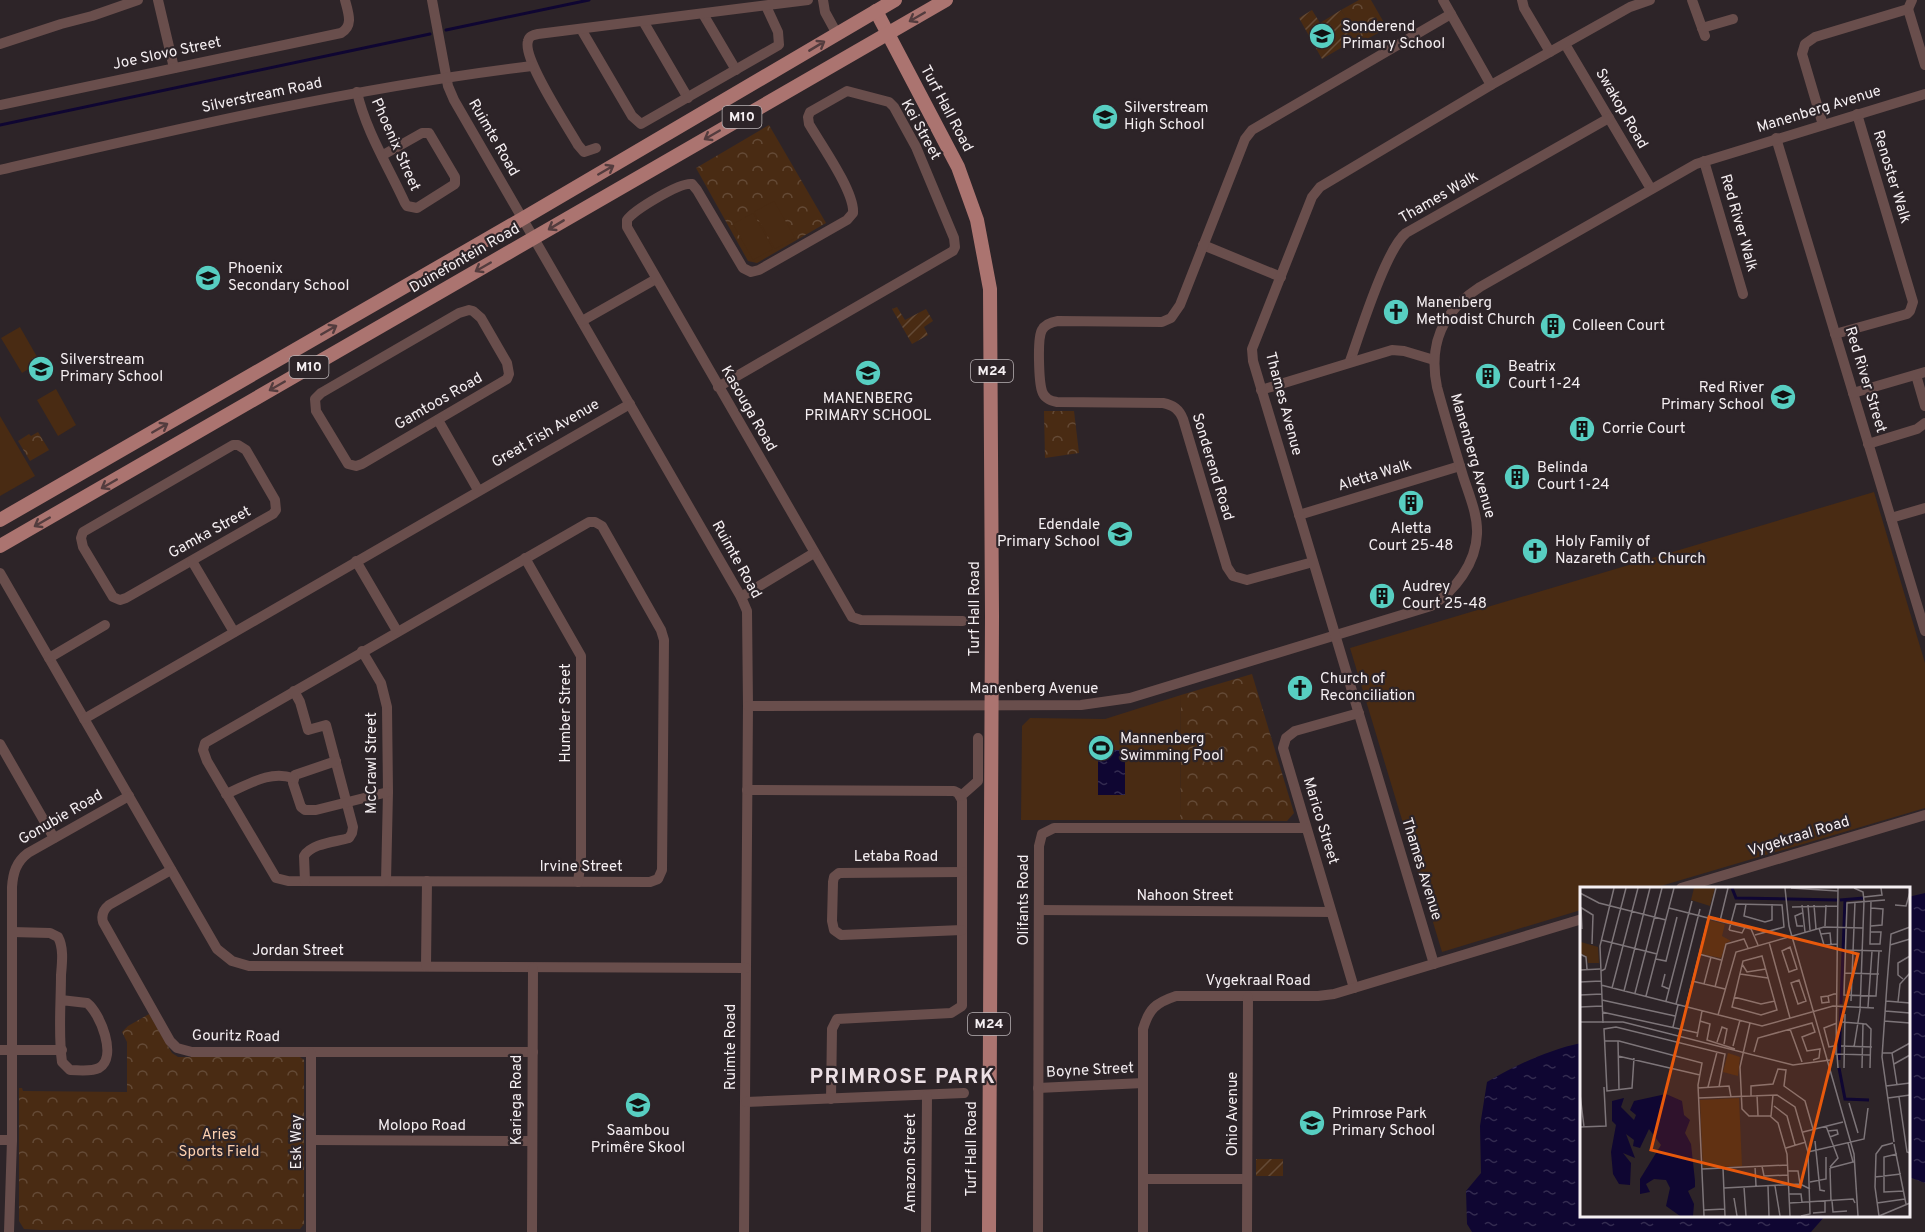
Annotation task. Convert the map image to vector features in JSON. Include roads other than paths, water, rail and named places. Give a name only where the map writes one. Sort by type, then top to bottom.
[{"type":"main road","name":"Duinefontein Road","points":[[0,520],[896,0]]},
{"type":"main road","name":"Duinefontein Road","points":[[0,546],[946,0]]},
{"type":"main road","name":"Turf Hall Road","points":[[876,11],[958,167],[977,220],[987,266],[992,312],[989,1232]]},
{"type":"street","points":[[0,44],[138,0]]},
{"type":"street","points":[[159,0],[174,68]]},
{"type":"street","name":"Joe Slovo Street","points":[[0,105],[341,33],[350,23],[345,0]]},
{"type":"street","name":"Ruimte Road","points":[[432,0],[446,77],[454,100],[747,611],[744,1232]]},
{"type":"street","points":[[596,148],[587,152],[582,150],[532,66],[528,51],[530,37],[538,34],[808,0]]},
{"type":"street","points":[[823,0],[825,12],[837,34]]},
{"type":"street","points":[[1443,0],[1491,85]]},
{"type":"street","points":[[1522,0],[1524,8],[1550,52]]},
{"type":"street","points":[[1692,0],[1703,32],[1733,19]]},
{"type":"street","name":"Thames Avenue","points":[[1434,964],[1261,390],[1252,349],[1312,197],[1320,187],[1491,85],[1642,1]]},
{"type":"street","points":[[1823,125],[1802,54],[1805,44],[1815,38],[1910,4],[1925,64]]},
{"type":"street","points":[[581,29],[638,123],[645,124],[779,45],[780,37],[766,6]]},
{"type":"street","points":[[703,14],[736,70]]},
{"type":"street","name":"Sonderend Road","points":[[1313,561],[1247,580],[1233,576],[1227,567],[1183,419],[1174,407],[1163,404],[1057,402],[1048,399],[1042,392],[1040,378],[1041,333],[1046,325],[1058,321],[1157,322],[1171,318],[1180,305],[1245,139],[1252,130],[1451,14]]},
{"type":"street","points":[[643,21],[688,98]]},
{"type":"street","name":"Swakop Road","points":[[1565,44],[1651,189]]},
{"type":"street","name":"Silverstream Road","points":[[0,171],[357,92],[532,66]]},
{"type":"street","name":"Kei Street","points":[[627,220],[634,213],[680,186],[692,184],[743,268],[747,272],[754,272],[847,220],[852,215],[852,205],[842,179],[809,122],[808,115],[812,110],[847,91],[883,100],[894,107],[916,147],[954,238],[953,251],[718,387]]},
{"type":"street","name":"Phoenix Street","points":[[357,92],[363,112],[405,203],[410,208],[417,208],[456,183],[455,177],[429,133],[422,133],[383,155]]},
{"type":"street","name":"Manenberg Avenue","points":[[748,706],[1082,705],[1119,701],[1425,609],[1443,598],[1456,585],[1471,559],[1477,538],[1476,518],[1437,387],[1434,360],[1442,327],[1453,309],[1470,294],[1651,189],[1704,161],[1925,94]]},
{"type":"street","name":"Renoster Walk","points":[[1835,334],[1907,314],[1913,302],[1857,114]]},
{"type":"street","name":"Thames Walk","points":[[1350,361],[1384,268],[1399,238],[1609,118]]},
{"type":"street","name":"Red River Street","points":[[1776,138],[1925,631]]},
{"type":"street","name":"Red River Walk","points":[[1704,161],[1743,294]]},
{"type":"street","name":"Kasouga Road","points":[[627,220],[629,234],[849,613],[856,620],[963,621]]},
{"type":"street","points":[[1203,245],[1281,277]]},
{"type":"street","points":[[582,321],[656,279]]},
{"type":"street","name":"Gamtoos Road","points":[[473,311],[481,318],[507,363],[509,374],[502,383],[438,420],[362,464],[352,465],[345,460],[316,411],[314,403],[321,393],[459,313],[473,311]]},
{"type":"street","points":[[1261,390],[1392,350],[1404,351],[1434,360]]},
{"type":"street","points":[[1853,393],[1920,373],[1925,406]]},
{"type":"street","name":"Great Fish Avenue","points":[[84,719],[630,404]]},
{"type":"street","points":[[438,420],[478,490]]},
{"type":"street","points":[[1868,444],[1917,429],[1925,423]]},
{"type":"street","name":"Gamka Street","points":[[238,445],[242,447],[275,500],[276,510],[270,517],[192,561],[120,600],[110,594],[83,547],[81,538],[86,529],[228,447],[238,445]]},
{"type":"street","name":"Aletta Walk","points":[[1299,515],[1460,466]]},
{"type":"street","points":[[1891,518],[1925,508]]},
{"type":"street","name":"Irvine Street","points":[[592,521],[600,524],[661,630],[664,640],[661,875],[656,881],[650,882],[305,881],[280,880],[274,877],[204,755],[204,746],[362,651],[525,558],[583,524],[592,521]]},
{"type":"street","points":[[741,597],[814,554]]},
{"type":"street","name":"Humber Street","points":[[525,558],[581,656],[581,836],[578,882]]},
{"type":"street","points":[[192,561],[234,632]]},
{"type":"street","points":[[356,561],[397,631]]},
{"type":"street","name":"Jordan Street","points":[[0,573],[217,949],[224,957],[235,963],[249,966],[746,968]]},
{"type":"street","points":[[49,658],[105,625]]},
{"type":"street","name":"McCrawl Street","points":[[362,651],[377,674],[386,698],[388,792],[386,881]]},
{"type":"street","points":[[294,691],[303,708],[308,730],[326,725],[353,827],[351,835],[308,850],[304,856],[305,881]]},
{"type":"street","name":"Marico Street","points":[[1354,988],[1282,748],[1288,735],[1295,731],[1359,713]]},
{"type":"street","points":[[961,796],[973,788],[978,781],[978,738]]},
{"type":"street","points":[[1,749],[54,838]]},
{"type":"street","points":[[293,778],[303,771],[336,761]]},
{"type":"street","points":[[226,795],[271,775],[293,778]]},
{"type":"street","points":[[293,778],[298,803],[305,810],[316,810],[388,792]]},
{"type":"street","points":[[747,790],[954,790],[961,796],[963,802],[964,1000],[961,1008],[951,1013],[837,1019],[832,1029],[831,1099]]},
{"type":"street","name":"Gonubie Road","points":[[9,1232],[12,1140],[6,1050],[14,871],[22,858],[129,796]]},
{"type":"street","name":"Vygekraal Road","points":[[1684,887],[1925,815]]},
{"type":"street","name":"Olifants Road","points":[[1038,1232],[1039,846],[1042,834],[1054,828],[1306,828]]},
{"type":"street","name":"Gouritz Road","points":[[171,870],[107,907],[102,917],[170,1041],[177,1048],[184,1051],[312,1053],[532,1052]]},
{"type":"street","name":"Letaba Road","points":[[962,872],[839,873],[833,882],[832,921],[834,930],[841,935],[962,930]]},
{"type":"street","points":[[426,966],[427,881]]},
{"type":"street","name":"Nahoon Street","points":[[1039,910],[1331,912]]},
{"type":"street","name":"Vygekraal Road","points":[[1143,1232],[1143,1029],[1147,1015],[1154,1006],[1176,996],[1325,995],[1580,919]]},
{"type":"street","points":[[12,932],[50,933],[58,937],[62,948],[61,1000],[64,1065],[74,1070],[100,1068],[106,1059],[106,1036],[103,1027],[87,1003],[61,1000]]},
{"type":"street","name":"Kariega Road","points":[[532,1232],[533,968]]},
{"type":"street","name":"Ohio Avenue","points":[[1247,1232],[1248,997]]},
{"type":"street","points":[[6,1050],[62,1050]]},
{"type":"street","name":"Esk Way","points":[[311,1232],[312,1053]]},
{"type":"street","name":"Boyne Street","points":[[1038,1088],[1143,1083]]},
{"type":"street","points":[[746,1102],[964,1093]]},
{"type":"street","name":"Amazon Street","points":[[926,1232],[927,1095]]},
{"type":"street","points":[[0,1140],[12,1140]]},
{"type":"street","name":"Molopo Road","points":[[312,1140],[532,1141]]},
{"type":"street","points":[[1143,1179],[1248,1179]]},
{"type":"water","points":[[1098,750],[1125,750],[1125,795],[1098,795]]},
{"type":"water","points":[[1925,893],[1925,1183],[1910,1177],[1910,897]]},
{"type":"water","points":[[1580,1043],[1580,1217],[1824,1217],[1811,1232],[1472,1232],[1467,1224],[1466,1191],[1481,1173],[1480,1126],[1487,1082],[1532,1059]]},
{"type":"waterway","points":[[446,30],[589,0]]},
{"type":"waterway","points":[[0,125],[430,34]]},
{"type":"place","name":"Sonderend Primary School","points":[[1322,36]]},
{"type":"place","name":"Silverstream High School","points":[[1105,117]]},
{"type":"place","name":"Phoenix Secondary School","points":[[208,278]]},
{"type":"place","name":"Manenberg Methodist Church","points":[[1396,312]]},
{"type":"place","name":"Colleen Court","points":[[1553,326]]},
{"type":"place","name":"Silverstream Primary School","points":[[41,369]]},
{"type":"place","name":"MANENBERG PRIMARY SCHOOL","points":[[868,373]]},
{"type":"place","name":"Beatrix Court 1-24","points":[[1488,376]]},
{"type":"place","name":"Red River Primary School","points":[[1783,397]]},
{"type":"place","name":"Corrie Court","points":[[1582,429]]},
{"type":"place","name":"Belinda Court 1-24","points":[[1517,477]]},
{"type":"place","name":"Aletta Court 25-48","points":[[1411,503]]},
{"type":"place","name":"Edendale Primary School","points":[[1120,534]]},
{"type":"place","name":"Holy Family of Nazareth Cath. Church","points":[[1535,551]]},
{"type":"place","name":"Audrey Court 25-48","points":[[1382,596]]},
{"type":"place","name":"Church of Reconciliation","points":[[1300,688]]},
{"type":"place","name":"Mannenberg Swimming Pool","points":[[1101,748]]},
{"type":"place","name":"Saambou Primêre Skool","points":[[638,1105]]},
{"type":"place","name":"Primrose Park Primary School","points":[[1312,1123]]},
{"type":"district","name":"PRIMROSE PARK","points":[[903,1077]]},
{"type":"park label","name":"Aries Sports Field","points":[[219,1144]]}]
